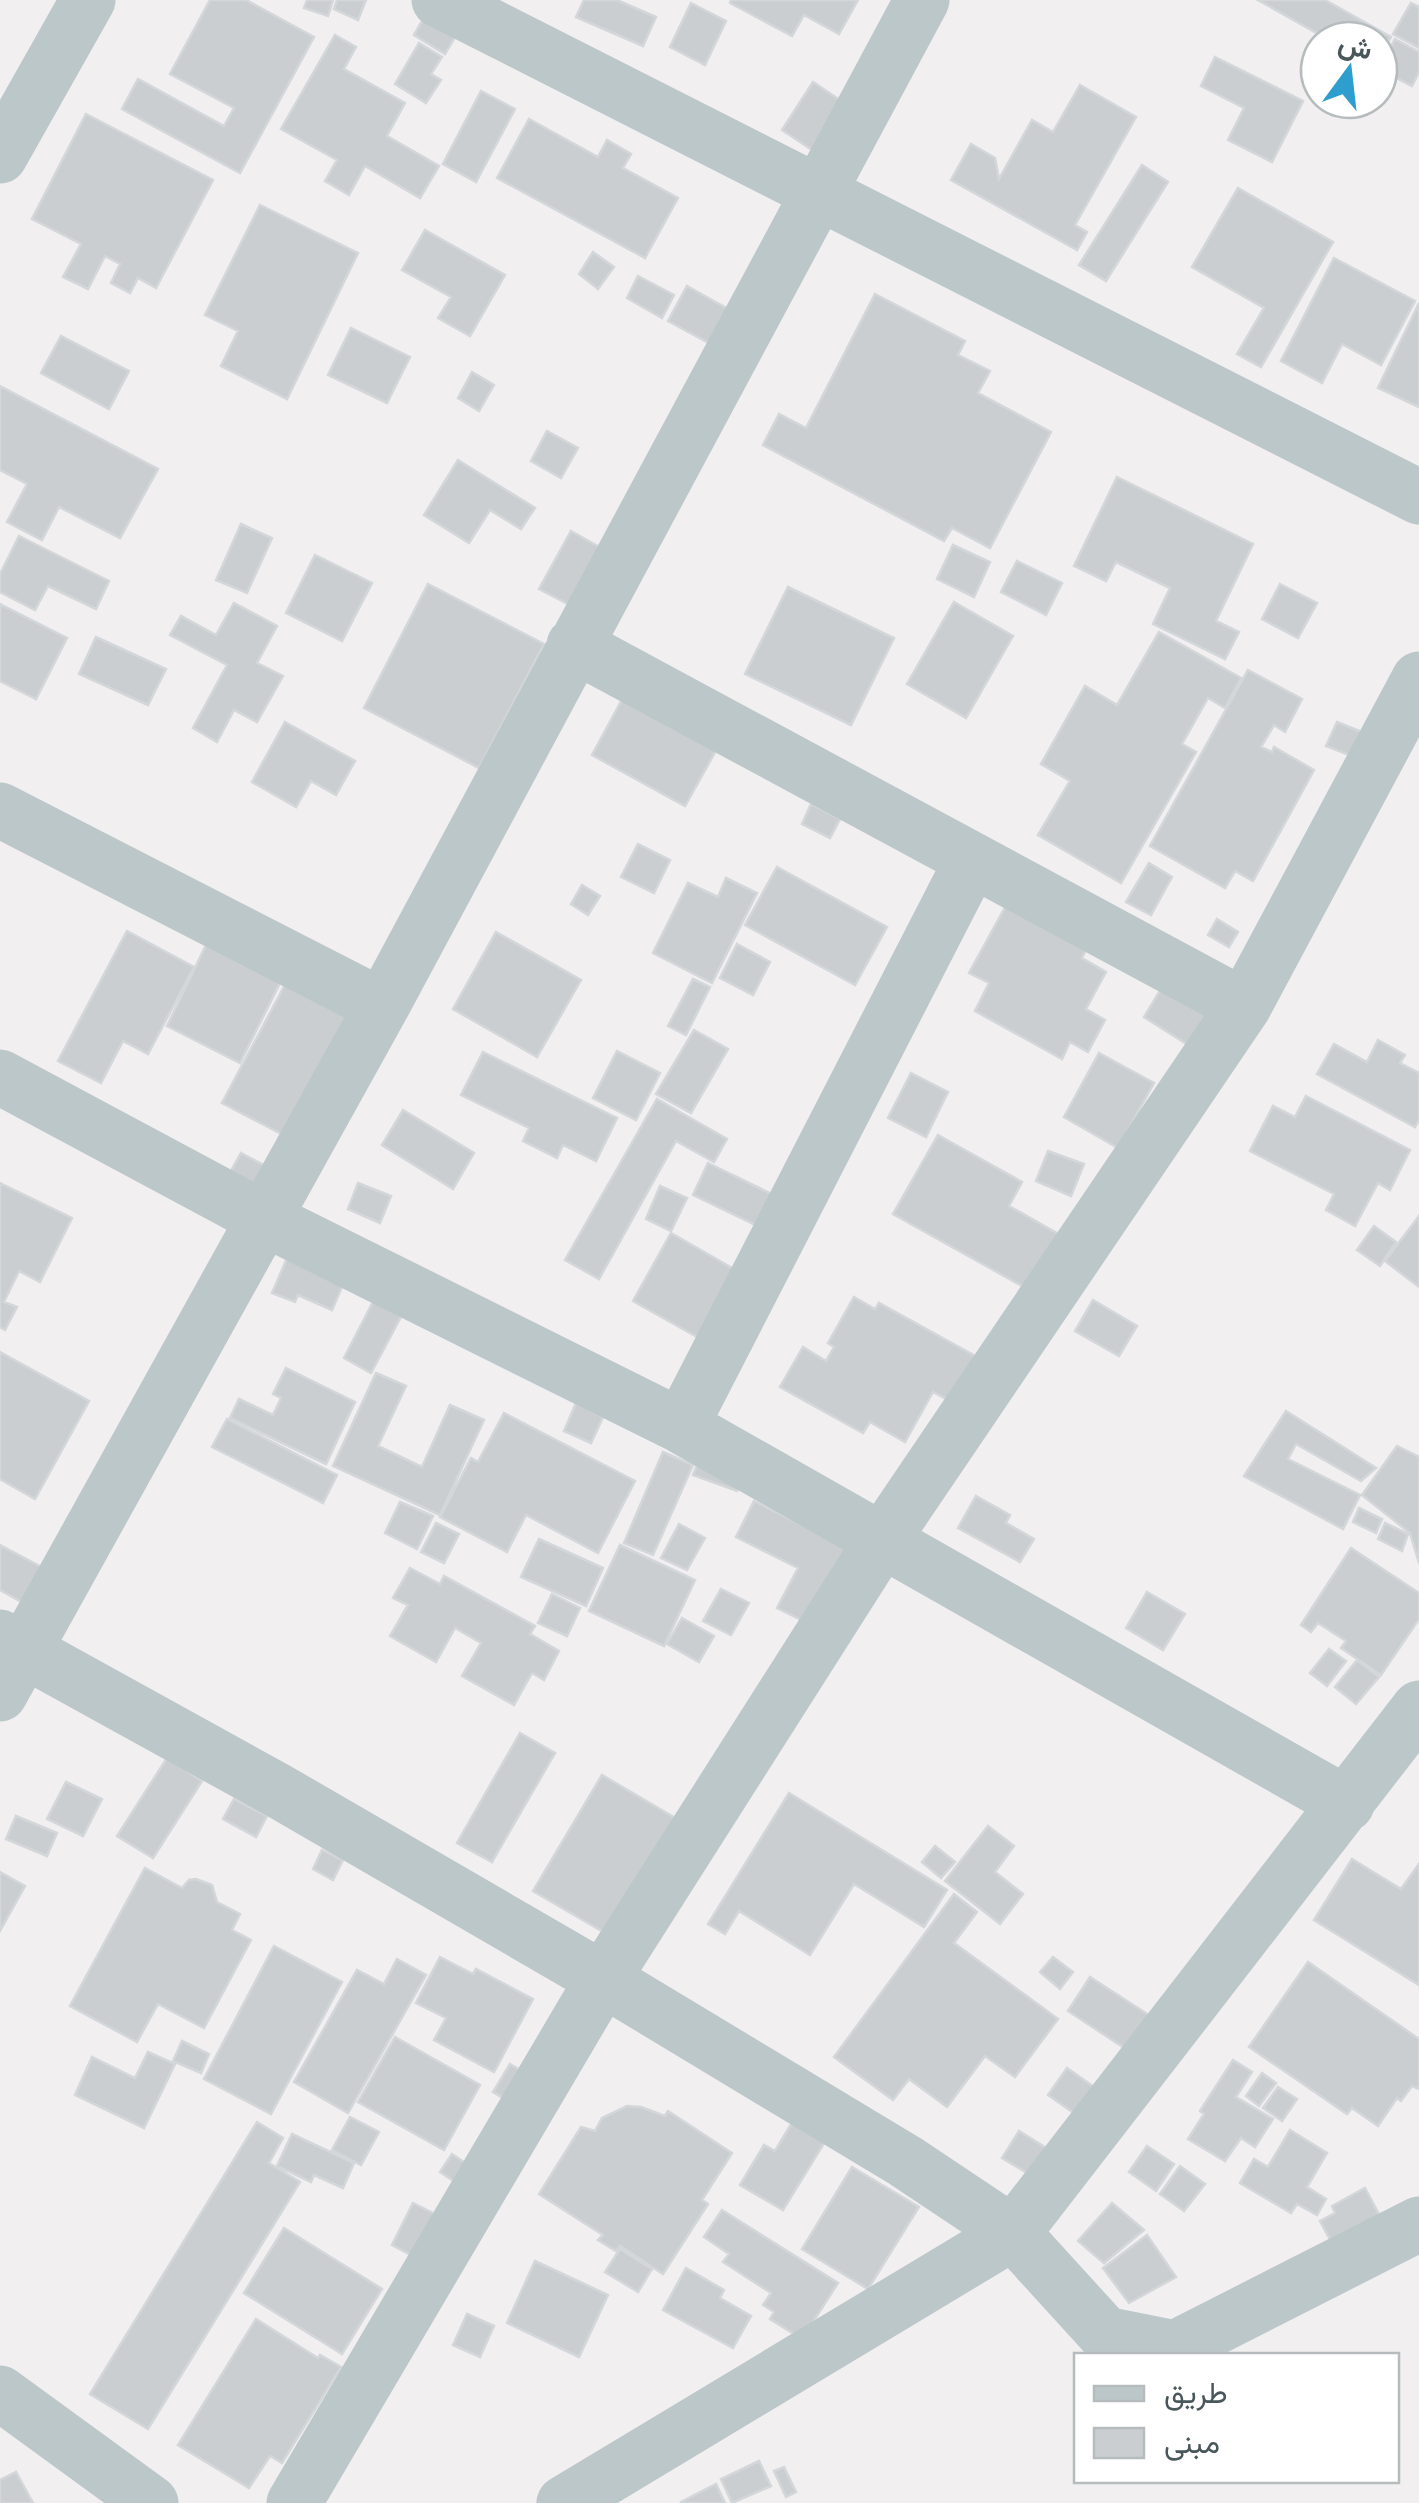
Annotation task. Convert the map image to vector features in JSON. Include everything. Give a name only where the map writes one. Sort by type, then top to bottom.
[{"type":"street","points":[[0,156],[88,0]]},
{"type":"street","points":[[439,0],[1419,497]]},
{"type":"street","points":[[922,0],[382,1006],[9,1660],[603,1979],[905,2161],[1013,2233],[1105,2334],[1174,2348],[1419,2224]]},
{"type":"street","points":[[574,645],[1244,1006]]},
{"type":"street","points":[[294,2503],[603,1979],[883,1539],[1244,1006],[1419,680]]},
{"type":"street","points":[[0,810],[382,1006]]},
{"type":"street","points":[[681,1426],[972,860]]},
{"type":"street","points":[[0,1076],[263,1218],[681,1426],[1348,1804]]},
{"type":"street","points":[[564,2503],[1013,2233],[1419,1708]]},
{"type":"street","points":[[0,2393],[152,2503]]},
{"type":"building","points":[[210,0],[246,0],[314,37],[240,173],[122,109],[138,79],[224,126],[234,108],[170,74]]},
{"type":"building","points":[[307,0],[333,0],[328,16],[304,8]]},
{"type":"building","points":[[337,0],[366,0],[358,20],[334,9]]},
{"type":"building","points":[[584,0],[617,0],[656,17],[643,46],[576,17]]},
{"type":"building","points":[[858,0],[839,34],[804,15],[792,36],[730,3]]},
{"type":"building","points":[[1258,0],[1325,0],[1361,20],[1299,20],[1299,23]]},
{"type":"building","points":[[691,3],[726,21],[705,65],[670,47]]},
{"type":"building","points":[[1411,3],[1419,7],[1419,48],[1399,37],[1399,24]]},
{"type":"building","points":[[427,12],[458,32],[445,54],[414,35]]},
{"type":"building","points":[[335,35],[356,47],[344,69],[405,103],[387,136],[439,166],[420,198],[365,166],[349,195],[325,181],[337,160],[281,129]]},
{"type":"building","points":[[1399,41],[1419,52],[1419,72],[1412,86],[1399,79]]},
{"type":"building","points":[[419,43],[442,57],[431,74],[441,80],[426,103],[395,84]]},
{"type":"building","points":[[1215,57],[1299,99],[1299,109],[1272,162],[1228,140],[1244,108],[1201,86]]},
{"type":"building","points":[[813,82],[849,106],[818,154],[782,130]]},
{"type":"building","points":[[1080,85],[1136,117],[1075,225],[1087,232],[1077,250],[951,180],[971,144],[995,158],[999,179],[1032,120],[1053,132]]},
{"type":"building","points":[[481,91],[515,109],[476,182],[443,164]]},
{"type":"building","points":[[86,114],[213,180],[156,288],[138,278],[130,293],[111,283],[120,264],[105,256],[88,289],[63,277],[81,244],[32,219]]},
{"type":"building","points":[[529,119],[598,157],[607,140],[631,154],[623,168],[678,198],[645,258],[497,178]]},
{"type":"building","points":[[1142,165],[1168,182],[1106,281],[1079,265]]},
{"type":"building","points":[[1238,188],[1333,242],[1261,367],[1237,354],[1264,308],[1192,267]]},
{"type":"building","points":[[260,205],[358,253],[287,399],[221,366],[238,331],[205,315]]},
{"type":"building","points":[[425,230],[505,275],[470,336],[438,318],[451,297],[402,270]]},
{"type":"building","points":[[593,252],[614,267],[598,289],[579,274]]},
{"type":"building","points":[[1334,258],[1415,301],[1381,365],[1342,344],[1322,383],[1281,361]]},
{"type":"building","points":[[638,276],[674,295],[662,318],[627,298]]},
{"type":"building","points":[[687,286],[728,309],[709,343],[668,321]]},
{"type":"building","points":[[875,294],[965,341],[958,355],[990,371],[978,393],[1051,432],[990,548],[952,528],[944,541],[763,445],[779,414],[806,428]]},
{"type":"building","points":[[1419,303],[1419,407],[1378,388]]},
{"type":"building","points":[[351,328],[410,357],[387,403],[328,375]]},
{"type":"building","points":[[61,336],[129,371],[109,409],[41,373]]},
{"type":"building","points":[[472,372],[494,385],[479,411],[458,398]]},
{"type":"building","points":[[0,386],[158,469],[120,538],[59,507],[42,540],[7,522],[27,484],[0,470]]},
{"type":"building","points":[[547,431],[578,448],[561,478],[531,461]]},
{"type":"building","points":[[458,460],[535,508],[521,529],[490,510],[469,543],[424,515]]},
{"type":"building","points":[[1117,477],[1253,544],[1216,621],[1239,632],[1225,659],[1153,624],[1170,588],[1116,562],[1106,581],[1074,566]]},
{"type":"building","points":[[241,524],[272,538],[247,593],[216,580]]},
{"type":"building","points":[[571,531],[601,548],[570,605],[539,589]]},
{"type":"building","points":[[19,536],[109,581],[96,609],[48,586],[35,610],[0,592],[0,574]]},
{"type":"building","points":[[953,545],[990,562],[974,597],[937,579]]},
{"type":"building","points":[[315,555],[372,583],[342,641],[286,613]]},
{"type":"building","points":[[1017,561],[1062,583],[1046,615],[1001,592]]},
{"type":"building","points":[[428,584],[544,644],[479,768],[364,708]]},
{"type":"building","points":[[1280,584],[1317,603],[1298,638],[1262,619]]},
{"type":"building","points":[[788,587],[894,638],[851,725],[745,674]]},
{"type":"building","points":[[954,602],[1013,636],[966,718],[907,684]]},
{"type":"building","points":[[234,603],[277,626],[257,663],[283,676],[257,722],[234,710],[217,742],[193,728],[227,665],[170,635],[181,616],[216,635]]},
{"type":"building","points":[[0,604],[67,638],[36,699],[0,681]]},
{"type":"building","points":[[1159,632],[1241,678],[1225,708],[1208,698],[1182,744],[1196,752],[1121,883],[1038,835],[1070,781],[1041,764],[1085,686],[1117,705]]},
{"type":"building","points":[[96,637],[166,669],[148,705],[79,674]]},
{"type":"building","points":[[1248,670],[1302,699],[1285,732],[1274,725],[1261,747],[1272,752],[1274,747],[1314,770],[1253,881],[1235,871],[1225,888],[1150,846]]},
{"type":"building","points":[[624,696],[718,747],[685,806],[592,755]]},
{"type":"building","points":[[285,722],[355,761],[336,795],[311,781],[296,807],[252,782]]},
{"type":"building","points":[[1337,722],[1362,732],[1352,756],[1326,746]]},
{"type":"building","points":[[811,804],[840,819],[830,838],[802,824]]},
{"type":"building","points":[[638,844],[670,860],[654,893],[621,877]]},
{"type":"building","points":[[1149,863],[1172,877],[1151,915],[1126,902]]},
{"type":"building","points":[[777,867],[887,927],[855,985],[745,925]]},
{"type":"building","points":[[726,878],[757,893],[712,983],[653,953],[688,883],[718,897]]},
{"type":"building","points":[[582,885],[600,896],[588,915],[571,904]]},
{"type":"building","points":[[1008,902],[1088,946],[1082,958],[1106,972],[1086,1009],[1105,1020],[1088,1052],[1070,1042],[1062,1059],[975,1011],[989,983],[969,973]]},
{"type":"building","points":[[1217,919],[1238,932],[1229,947],[1208,935]]},
{"type":"building","points":[[127,931],[194,967],[148,1054],[123,1041],[101,1083],[58,1061]]},
{"type":"building","points":[[496,932],[581,980],[537,1057],[453,1009]]},
{"type":"building","points":[[207,943],[282,979],[240,1063],[167,1026]]},
{"type":"building","points":[[737,944],[770,962],[753,995],[720,978]]},
{"type":"building","points":[[288,979],[359,1016],[293,1140],[222,1103]]},
{"type":"building","points":[[693,979],[710,987],[686,1035],[668,1026]]},
{"type":"building","points":[[1164,984],[1214,1015],[1193,1048],[1144,1017]]},
{"type":"building","points":[[694,1030],[728,1049],[691,1113],[656,1094]]},
{"type":"building","points":[[1378,1040],[1405,1055],[1400,1063],[1419,1073],[1419,1120],[1415,1127],[1317,1074],[1334,1044],[1367,1062]]},
{"type":"building","points":[[617,1051],[660,1073],[636,1120],[593,1098]]},
{"type":"building","points":[[483,1052],[617,1118],[596,1161],[563,1145],[557,1158],[523,1141],[529,1128],[461,1095]]},
{"type":"building","points":[[1099,1053],[1154,1083],[1118,1148],[1064,1117]]},
{"type":"building","points":[[911,1073],[948,1092],[926,1137],[888,1118]]},
{"type":"building","points":[[1306,1096],[1410,1150],[1390,1190],[1378,1183],[1355,1226],[1326,1210],[1334,1194],[1250,1151],[1273,1106],[1295,1117]]},
{"type":"building","points":[[657,1099],[727,1139],[714,1162],[676,1141],[599,1279],[565,1260]]},
{"type":"building","points":[[403,1110],[474,1153],[453,1189],[382,1145]]},
{"type":"building","points":[[938,1135],[1022,1182],[1009,1206],[1062,1236],[1031,1291],[893,1214]]},
{"type":"building","points":[[1048,1151],[1084,1164],[1071,1196],[1036,1181]]},
{"type":"building","points":[[241,1153],[271,1169],[259,1193],[228,1176]]},
{"type":"building","points":[[708,1163],[784,1200],[770,1232],[693,1195]]},
{"type":"building","points":[[0,1183],[72,1218],[40,1282],[19,1271],[4,1302],[17,1307],[5,1330],[0,1327]]},
{"type":"building","points":[[358,1183],[391,1196],[380,1223],[348,1209]]},
{"type":"building","points":[[660,1186],[687,1198],[671,1231],[646,1219]]},
{"type":"building","points":[[1419,1216],[1419,1287],[1385,1261]]},
{"type":"building","points":[[1374,1226],[1396,1242],[1380,1266],[1357,1250]]},
{"type":"building","points":[[671,1233],[746,1276],[708,1343],[633,1301]]},
{"type":"building","points":[[288,1256],[345,1280],[332,1310],[298,1295],[295,1302],[272,1293]]},
{"type":"building","points":[[854,1297],[875,1309],[879,1303],[977,1357],[952,1402],[933,1392],[905,1442],[870,1422],[863,1433],[780,1387],[803,1347],[826,1361],[834,1347],[828,1343]]},
{"type":"building","points":[[375,1298],[403,1313],[371,1373],[344,1358]]},
{"type":"building","points":[[1093,1300],[1137,1326],[1119,1356],[1075,1331]]},
{"type":"building","points":[[0,1352],[89,1401],[35,1499],[0,1479]]},
{"type":"building","points":[[286,1368],[355,1402],[326,1464],[230,1418],[239,1399],[273,1415],[281,1398],[273,1394]]},
{"type":"building","points":[[376,1373],[406,1386],[378,1446],[422,1467],[450,1405],[484,1420],[440,1515],[333,1466]]},
{"type":"building","points":[[576,1403],[603,1417],[591,1443],[564,1431]]},
{"type":"building","points":[[1286,1411],[1376,1468],[1361,1481],[1296,1444],[1288,1459],[1360,1495],[1343,1529],[1244,1476]]},
{"type":"building","points":[[504,1413],[635,1481],[598,1553],[526,1515],[507,1552],[440,1517],[471,1458],[478,1462]]},
{"type":"building","points":[[227,1419],[337,1475],[323,1503],[212,1447]]},
{"type":"building","points":[[1397,1446],[1419,1457],[1419,1563],[1410,1533],[1362,1495]]},
{"type":"building","points":[[703,1450],[746,1466],[737,1491],[693,1475]]},
{"type":"building","points":[[663,1452],[693,1465],[653,1555],[624,1543]]},
{"type":"building","points":[[976,1496],[1010,1515],[1006,1523],[1034,1539],[1020,1562],[958,1528]]},
{"type":"building","points":[[754,1501],[860,1554],[820,1629],[777,1608],[798,1568],[736,1537]]},
{"type":"building","points":[[400,1502],[433,1516],[417,1549],[385,1533]]},
{"type":"building","points":[[1359,1508],[1382,1519],[1376,1533],[1353,1522]]},
{"type":"building","points":[[436,1523],[459,1534],[444,1563],[421,1552]]},
{"type":"building","points":[[1385,1523],[1408,1534],[1402,1551],[1378,1539]]},
{"type":"building","points":[[679,1524],[705,1538],[687,1570],[661,1558]]},
{"type":"building","points":[[539,1539],[603,1568],[586,1606],[521,1577]]},
{"type":"building","points":[[0,1545],[47,1570],[29,1606],[0,1590]]},
{"type":"building","points":[[620,1545],[695,1580],[664,1646],[589,1611]]},
{"type":"building","points":[[1351,1548],[1419,1593],[1419,1619],[1381,1675],[1341,1648],[1346,1641],[1318,1623],[1311,1632],[1301,1625]]},
{"type":"building","points":[[410,1568],[440,1584],[444,1576],[535,1626],[530,1634],[559,1651],[544,1680],[532,1673],[514,1705],[462,1676],[481,1643],[455,1628],[436,1662],[390,1636],[408,1605],[393,1598]]},
{"type":"building","points":[[721,1589],[749,1603],[731,1635],[703,1621]]},
{"type":"building","points":[[1147,1592],[1185,1614],[1163,1650],[1126,1628]]},
{"type":"building","points":[[552,1594],[580,1608],[567,1636],[538,1623]]},
{"type":"building","points":[[682,1618],[714,1636],[699,1662],[667,1644]]},
{"type":"building","points":[[1329,1649],[1346,1661],[1327,1686],[1310,1673]]},
{"type":"building","points":[[1357,1660],[1379,1677],[1356,1704],[1335,1687]]},
{"type":"building","points":[[520,1733],[555,1753],[492,1862],[457,1843]]},
{"type":"building","points":[[167,1758],[202,1781],[153,1858],[117,1836]]},
{"type":"building","points":[[602,1775],[687,1825],[619,1941],[533,1891]]},
{"type":"building","points":[[66,1782],[102,1799],[83,1836],[47,1819]]},
{"type":"building","points":[[789,1793],[947,1890],[924,1927],[854,1884],[810,1955],[739,1911],[725,1934],[708,1924]]},
{"type":"building","points":[[234,1799],[267,1816],[256,1837],[223,1819]]},
{"type":"building","points":[[16,1816],[57,1833],[47,1856],[6,1839]]},
{"type":"building","points":[[988,1826],[1014,1846],[995,1872],[1023,1894],[1000,1924],[945,1881]]},
{"type":"building","points":[[935,1846],[955,1862],[941,1878],[922,1862]]},
{"type":"building","points":[[322,1850],[343,1860],[333,1880],[313,1869]]},
{"type":"building","points":[[1352,1859],[1401,1889],[1419,1864],[1419,1985],[1314,1920]]},
{"type":"building","points":[[145,1868],[182,1888],[196,1879],[212,1885],[217,1902],[240,1914],[232,1930],[251,1940],[204,2028],[158,2004],[137,2042],[70,2006]]},
{"type":"building","points":[[0,1872],[25,1886],[0,1931]]},
{"type":"building","points":[[954,1894],[977,1912],[954,1943],[1058,2019],[1015,2077],[985,2056],[947,2107],[909,2079],[893,2100],[834,2057]]},
{"type":"building","points":[[274,1946],[342,1982],[271,2114],[204,2079]]},
{"type":"building","points":[[440,1957],[473,1974],[476,1969],[533,1999],[494,2072],[434,2040],[446,2018],[416,2003]]},
{"type":"building","points":[[1053,1957],[1073,1972],[1060,1989],[1040,1972]]},
{"type":"building","points":[[397,1959],[426,1975],[348,2113],[294,2082],[357,1970],[384,1984]]},
{"type":"building","points":[[1308,1962],[1419,2039],[1419,2089],[1412,2086],[1401,2101],[1397,2098],[1378,2126],[1352,2108],[1347,2114],[1249,2047]]},
{"type":"building","points":[[1090,1977],[1155,2019],[1132,2053],[1068,2011]]},
{"type":"building","points":[[395,2037],[480,2085],[444,2150],[358,2102]]},
{"type":"building","points":[[182,2041],[209,2054],[201,2073],[173,2061]]},
{"type":"building","points":[[148,2052],[175,2064],[144,2128],[75,2095],[92,2057],[135,2078]]},
{"type":"building","points":[[1233,2060],[1252,2072],[1236,2097],[1273,2119],[1255,2147],[1241,2138],[1225,2161],[1188,2139],[1204,2114],[1200,2111]]},
{"type":"building","points":[[510,2064],[532,2077],[515,2105],[493,2092]]},
{"type":"building","points":[[1067,2068],[1097,2089],[1078,2116],[1048,2095]]},
{"type":"building","points":[[1262,2073],[1276,2083],[1259,2106],[1246,2096]]},
{"type":"building","points":[[1278,2087],[1297,2099],[1282,2121],[1263,2108]]},
{"type":"building","points":[[627,2106],[665,2116],[668,2111],[732,2153],[702,2200],[708,2204],[663,2274],[620,2246],[616,2251],[598,2240],[603,2235],[539,2194],[581,2127],[595,2131],[602,2118]]},
{"type":"building","points":[[350,2117],[379,2132],[361,2165],[332,2150]]},
{"type":"building","points":[[793,2121],[826,2140],[783,2210],[740,2185],[764,2145],[775,2151]]},
{"type":"building","points":[[257,2122],[283,2138],[269,2163],[300,2182],[148,2429],[90,2394]]},
{"type":"building","points":[[1290,2130],[1327,2153],[1307,2187],[1326,2199],[1317,2215],[1297,2204],[1291,2213],[1240,2183],[1254,2159],[1268,2167]]},
{"type":"building","points":[[1019,2131],[1056,2154],[1039,2180],[1002,2158]]},
{"type":"building","points":[[292,2134],[354,2163],[343,2188],[314,2175],[311,2182],[277,2166]]},
{"type":"building","points":[[1147,2146],[1174,2164],[1156,2191],[1129,2172]]},
{"type":"building","points":[[452,2154],[480,2173],[468,2191],[440,2172]]},
{"type":"building","points":[[1180,2166],[1205,2184],[1184,2211],[1160,2194]]},
{"type":"building","points":[[852,2167],[919,2207],[868,2289],[802,2249]]},
{"type":"building","points":[[1365,2188],[1381,2218],[1333,2245],[1320,2221],[1335,2213],[1332,2206]]},
{"type":"building","points":[[413,2203],[449,2221],[428,2264],[392,2245]]},
{"type":"building","points":[[1112,2203],[1144,2230],[1104,2263],[1078,2241]]},
{"type":"building","points":[[722,2210],[838,2283],[802,2339],[770,2319],[774,2312],[763,2305],[771,2293],[723,2262],[729,2254],[704,2237]]},
{"type":"building","points":[[284,2228],[382,2289],[342,2354],[244,2293]]},
{"type":"building","points":[[1147,2235],[1176,2277],[1129,2303],[1103,2268]]},
{"type":"building","points":[[620,2249],[652,2269],[638,2292],[605,2272]]},
{"type":"building","points":[[535,2261],[608,2295],[579,2357],[507,2323]]},
{"type":"building","points":[[686,2268],[724,2290],[720,2298],[751,2316],[733,2348],[663,2310]]},
{"type":"building","points":[[467,2314],[494,2326],[480,2357],[453,2345]]},
{"type":"building","points":[[256,2319],[318,2358],[320,2355],[341,2367],[282,2463],[270,2456],[249,2488],[178,2445]]},
{"type":"building","points":[[759,2461],[771,2486],[732,2503],[721,2479]]},
{"type":"building","points":[[784,2467],[796,2492],[786,2497],[774,2471]]},
{"type":"building","points":[[16,2472],[33,2503],[0,2503],[0,2480]]},
{"type":"building","points":[[716,2484],[725,2503],[681,2503],[681,2502]]}]
